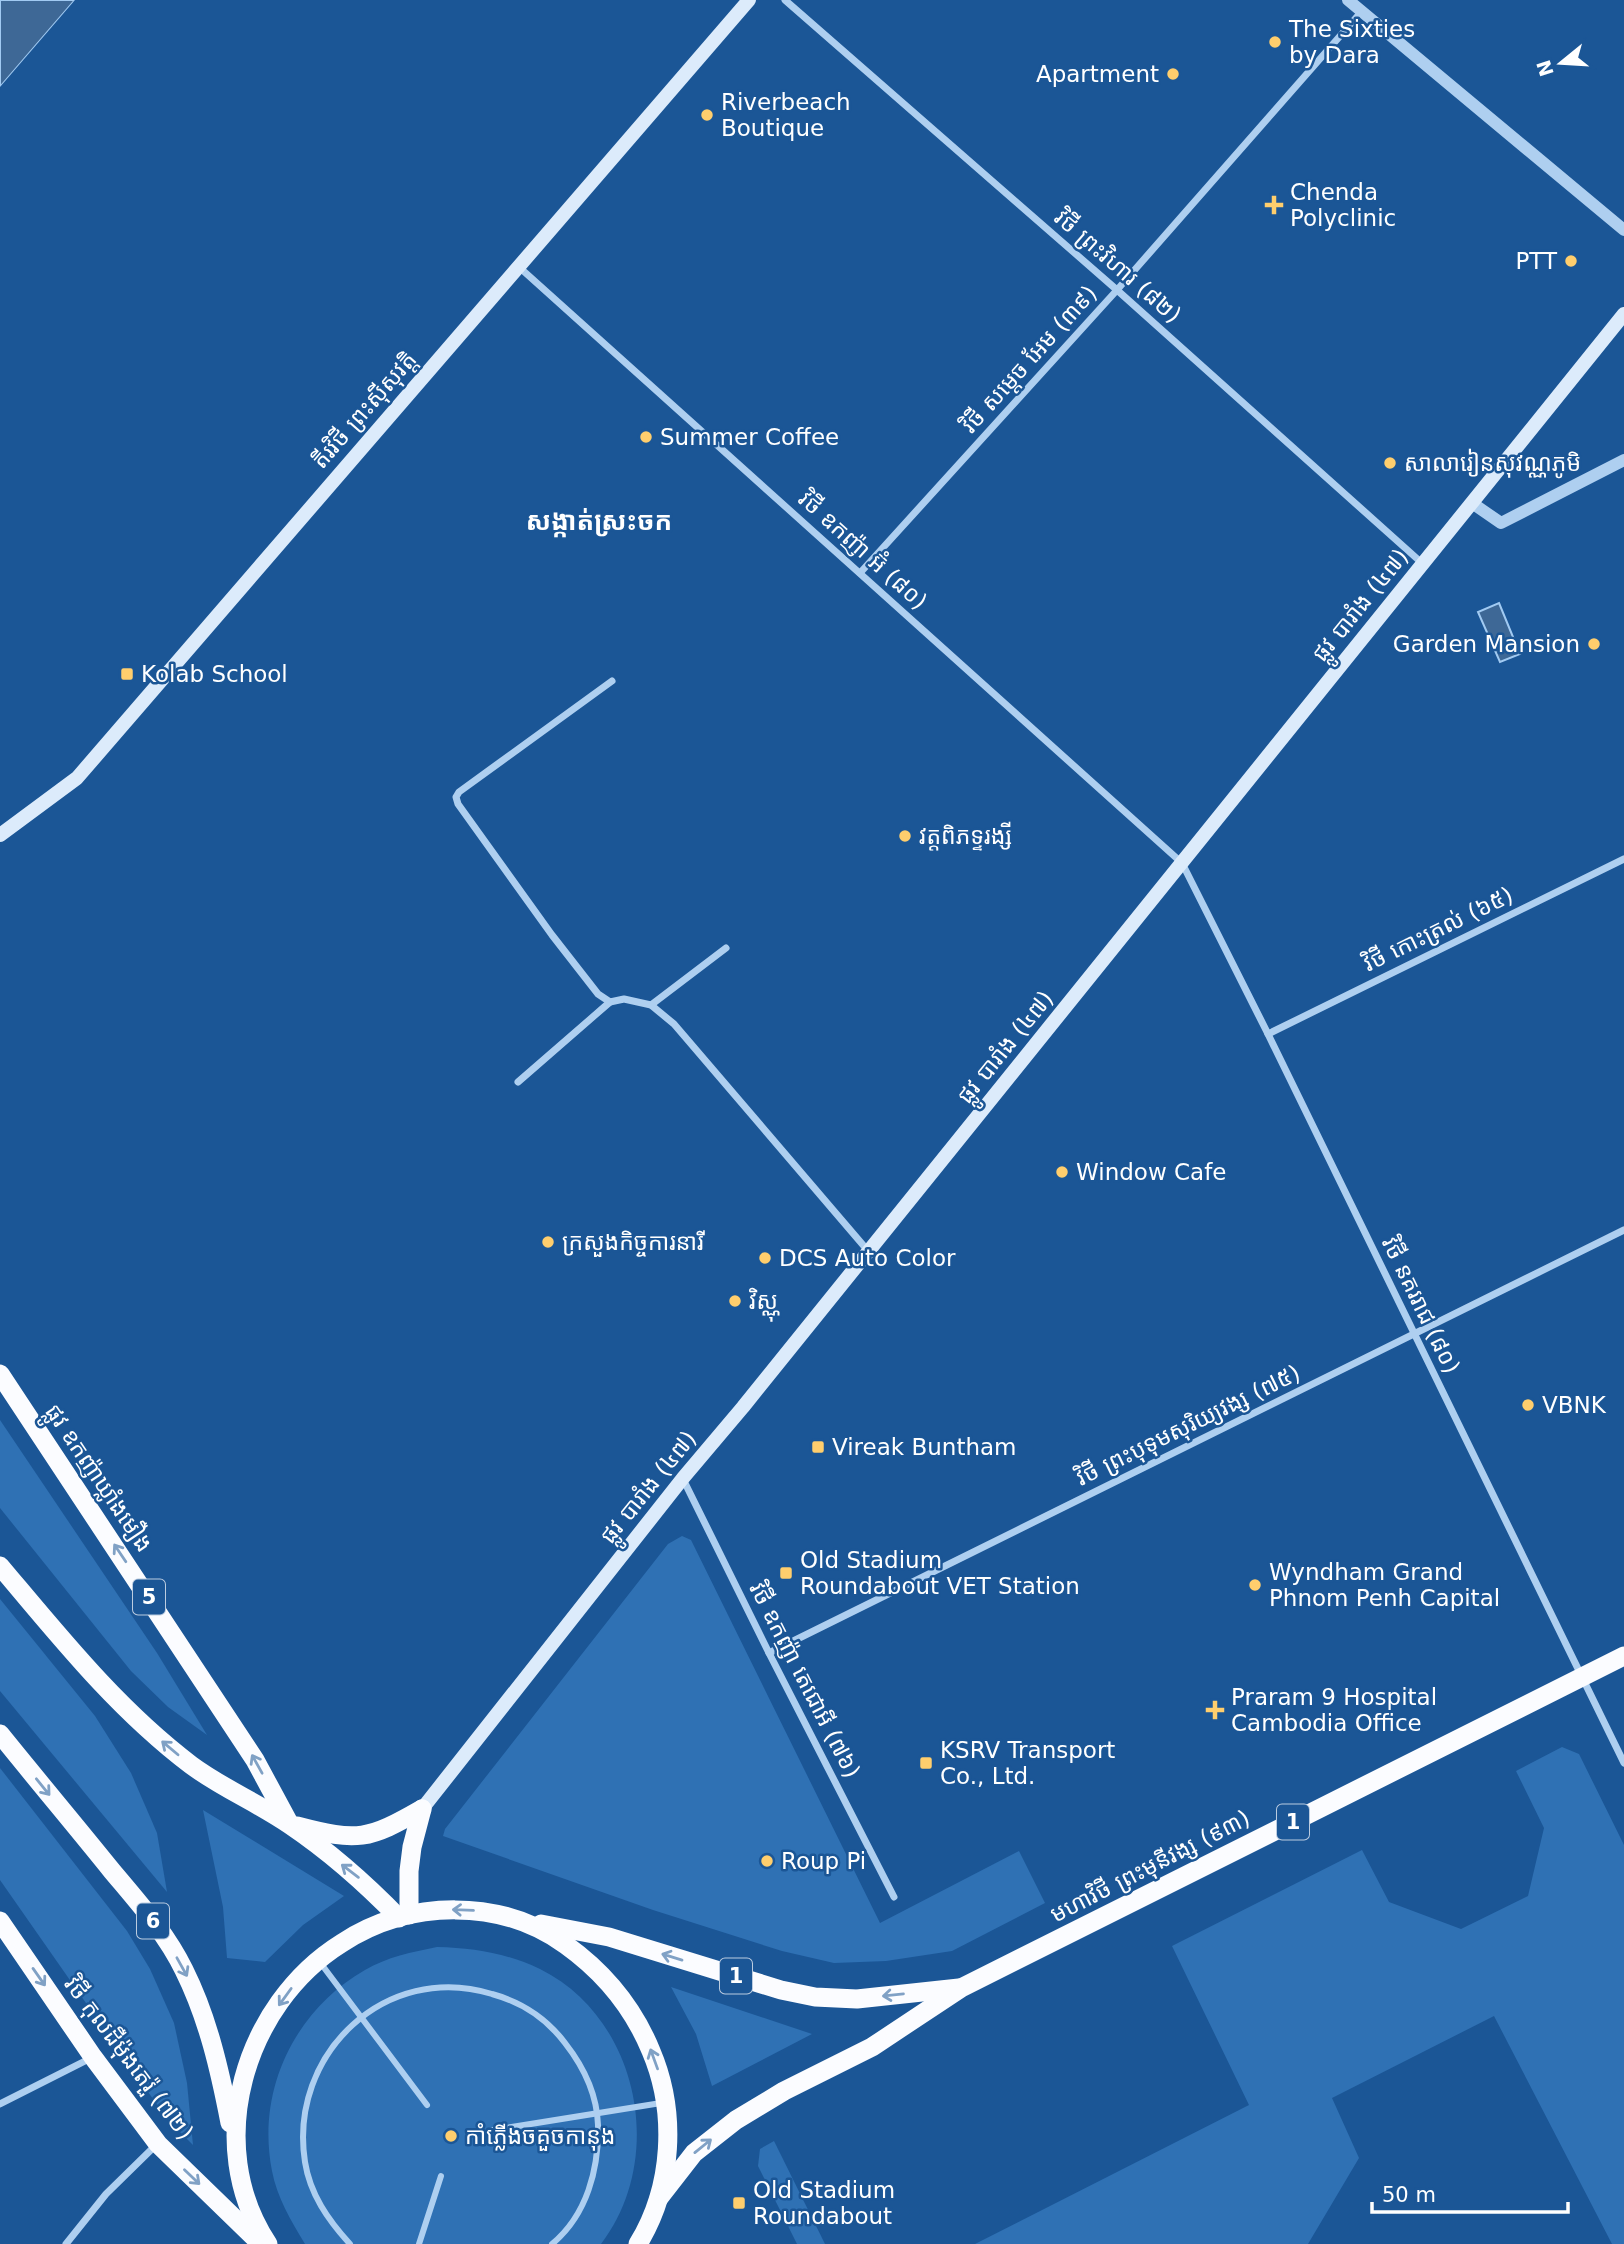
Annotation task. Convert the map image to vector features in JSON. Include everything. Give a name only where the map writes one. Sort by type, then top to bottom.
[{"type":"highway","name":"ផ្លូវ ឧកញ៉ាឃ្លាំងមឿង","points":[[0,1374],[256,1760],[289,1824]]},
{"type":"highway","points":[[0,1566],[94,1677],[155,1735],[191,1765],[221,1785],[289,1824],[336,1836],[364,1836],[386,1829],[422,1808]]},
{"type":"highway","name":"មហាវិថី ព្រះមុនីវង្ស (៩៣)","points":[[659,2198],[694,2154],[736,2120],[784,2091],[872,2047],[961,1988],[1624,1656]]},
{"type":"highway","name":"6","points":[[0,1734],[156,1925],[183,1967],[198,2001],[222,2079],[234,2145]]},
{"type":"highway","points":[[404,1916],[412,1847],[422,1808]]},
{"type":"highway","name":"5","points":[[289,1824],[404,1916]]},
{"type":"highway","name":"1","points":[[268,2244],[248,2206],[234,2145],[241,2086],[262,2031],[295,1984],[318,1960],[343,1942],[404,1916],[449,1909],[481,1910],[516,1919],[554,1936],[588,1961],[617,1991],[640,2025],[657,2064],[666,2102],[668,2136],[666,2168],[659,2198],[638,2244]]},
{"type":"highway","name":"មហាវិថី ព្រះមុនីវង្ស (៩៣)","points":[[516,1919],[609,1937],[781,1990],[815,1997],[858,1998],[961,1988]]},
{"type":"highway","name":"វិថី កុលដឺម៉ុងតេរ៉ួ (៧២)","points":[[0,1921],[93,2057],[158,2144],[261,2244]]},
{"type":"main road","name":"តីរវិថី ព្រះស៊ីសុវត្តិ","points":[[0,835],[76,778],[749,0]]},
{"type":"main road","name":"ផ្លូវ បារាំង (៤៧)","points":[[422,1808],[683,1478],[869,1252],[1624,314]]},
{"type":"street","name":"វិថី ព្រះវិហារ (៨២)","points":[[785,0],[1117,290],[1423,564]]},
{"type":"street","points":[[1348,0],[1624,230]]},
{"type":"street","name":"វិថី សម្តេច អែម (៣៩)","points":[[860,573],[1117,290],[1362,11]]},
{"type":"street","name":"វិថី ឧកញ៉ា អ៊ំ (៨០)","points":[[519,266],[1182,863]]},
{"type":"street","points":[[1472,503],[1501,523],[1624,460]]},
{"type":"street","points":[[610,1002],[598,994],[552,935],[458,804],[456,797],[612,681]]},
{"type":"street","name":"វិថី កោះត្រល់ (៦៥)","points":[[1268,1034],[1624,859]]},
{"type":"street","name":"វិថី នគររាជ (៨០)","points":[[1182,863],[1624,1763]]},
{"type":"street","points":[[651,1005],[726,948]]},
{"type":"street","points":[[518,1082],[610,1002],[624,999],[651,1005],[674,1024],[869,1252]]},
{"type":"street","name":"វិថី ព្រះបុទុមសុរិយ្យវង្ស (៧៥)","points":[[769,1653],[1624,1230]]},
{"type":"street","name":"វិថី ឧកញ៉ា តេជោអី (៧៦)","points":[[683,1478],[894,1898]]},
{"type":"street","points":[[318,1960],[427,2105]]},
{"type":"street","points":[[350,2244],[330,2222],[314,2194],[305,2163],[303,2130],[307,2098],[318,2068],[336,2040],[361,2017],[386,2001],[415,1991],[446,1987],[477,1989],[507,1998],[535,2013],[558,2033],[577,2059],[590,2087],[598,2113],[598,2150],[592,2182],[578,2212],[552,2244]]},
{"type":"street","points":[[0,2104],[93,2057]]},
{"type":"street","points":[[493,2130],[666,2102]]},
{"type":"street","points":[[66,2244],[106,2194],[158,2144]]},
{"type":"street","points":[[419,2244],[441,2176]]},
{"type":"shaded area","points":[[0,0],[75,0],[0,87]]},
{"type":"shaded area","points":[[1499,603],[1520,654],[1500,662],[1478,612]]},
{"type":"shaded area","points":[[0,1420],[157,1653],[207,1735],[168,1707],[131,1671],[0,1508]]},
{"type":"shaded area","points":[[682,1536],[691,1540],[880,1923],[1019,1851],[1045,1903],[952,1951],[886,1961],[834,1963],[782,1951],[653,1910],[443,1836],[445,1829],[668,1544]]},
{"type":"shaded area","points":[[0,1599],[95,1716],[131,1773],[157,1833],[167,1892],[0,1691]]},
{"type":"shaded area","points":[[1562,1747],[1579,1754],[1624,1845],[1624,2244],[1612,2244],[1494,2016],[1332,2098],[1359,2158],[1308,2244],[975,2244],[1249,2105],[1172,1946],[1362,1850],[1389,1902],[1461,1929],[1528,1896],[1544,1828],[1516,1771]]},
{"type":"shaded area","points":[[0,1768],[127,1931],[150,1969],[174,2023],[187,2083],[193,2145],[167,2119],[0,1880]]},
{"type":"shaded area","points":[[203,1810],[344,1896],[303,1925],[265,1962],[227,1958],[223,1907]]},
{"type":"shaded area","points":[[437,1947],[490,1952],[540,1969],[574,1991],[601,2021],[620,2055],[632,2093],[637,2132],[633,2172],[621,2210],[601,2244],[305,2244],[290,2218],[274,2181],[269,2141],[270,2111],[276,2082],[286,2055],[319,2007],[340,1987],[382,1962]]},
{"type":"shaded area","points":[[671,1987],[812,2034],[712,2086],[696,2034]]},
{"type":"shaded area","points":[[774,2141],[825,2244],[797,2244],[758,2166],[760,2149]]},
{"type":"pier","points":[[75,0],[79,0],[0,90],[0,87]]},
{"type":"place","name":"The Sixties by Dara","points":[[1275,42]]},
{"type":"place","name":"Apartment","points":[[1173,74]]},
{"type":"place","name":"Riverbeach Boutique","points":[[707,115]]},
{"type":"place","name":"Chenda Polyclinic","points":[[1274,205]]},
{"type":"place","name":"PTT","points":[[1571,261]]},
{"type":"place","name":"Summer Coffee","points":[[646,437]]},
{"type":"place","name":"សាលារៀនសុវណ្ណភូមិ","points":[[1390,463]]},
{"type":"place","name":"Garden Mansion","points":[[1594,644]]},
{"type":"place","name":"Kolab School","points":[[127,674]]},
{"type":"place","name":"វត្តពិភទ្ទរង្សី","points":[[905,836]]},
{"type":"place","name":"Window Cafe","points":[[1062,1172]]},
{"type":"place","name":"ក្រសួងកិច្ចការនារី","points":[[548,1242]]},
{"type":"place","name":"DCS Auto Color","points":[[765,1258]]},
{"type":"place","name":"វិស្ណុ","points":[[735,1301]]},
{"type":"place","name":"VBNK","points":[[1528,1405]]},
{"type":"place","name":"Vireak Buntham","points":[[818,1447]]},
{"type":"place","name":"Old Stadium Roundabout VET Station","points":[[786,1573]]},
{"type":"place","name":"Wyndham Grand Phnom Penh Capital","points":[[1255,1585]]},
{"type":"place","name":"Praram 9 Hospital Cambodia Office","points":[[1215,1710]]},
{"type":"place","name":"KSRV Transport Co., Ltd.","points":[[926,1763]]},
{"type":"place","name":"Roup Pi","points":[[767,1861]]},
{"type":"place","name":"កាំភ្លើងចគួចកានុង","points":[[451,2136]]},
{"type":"place","name":"Old Stadium Roundabout","points":[[739,2203]]},
{"type":"district","name":"សង្កាត់ស្រះចក","points":[[599,521]]}]
